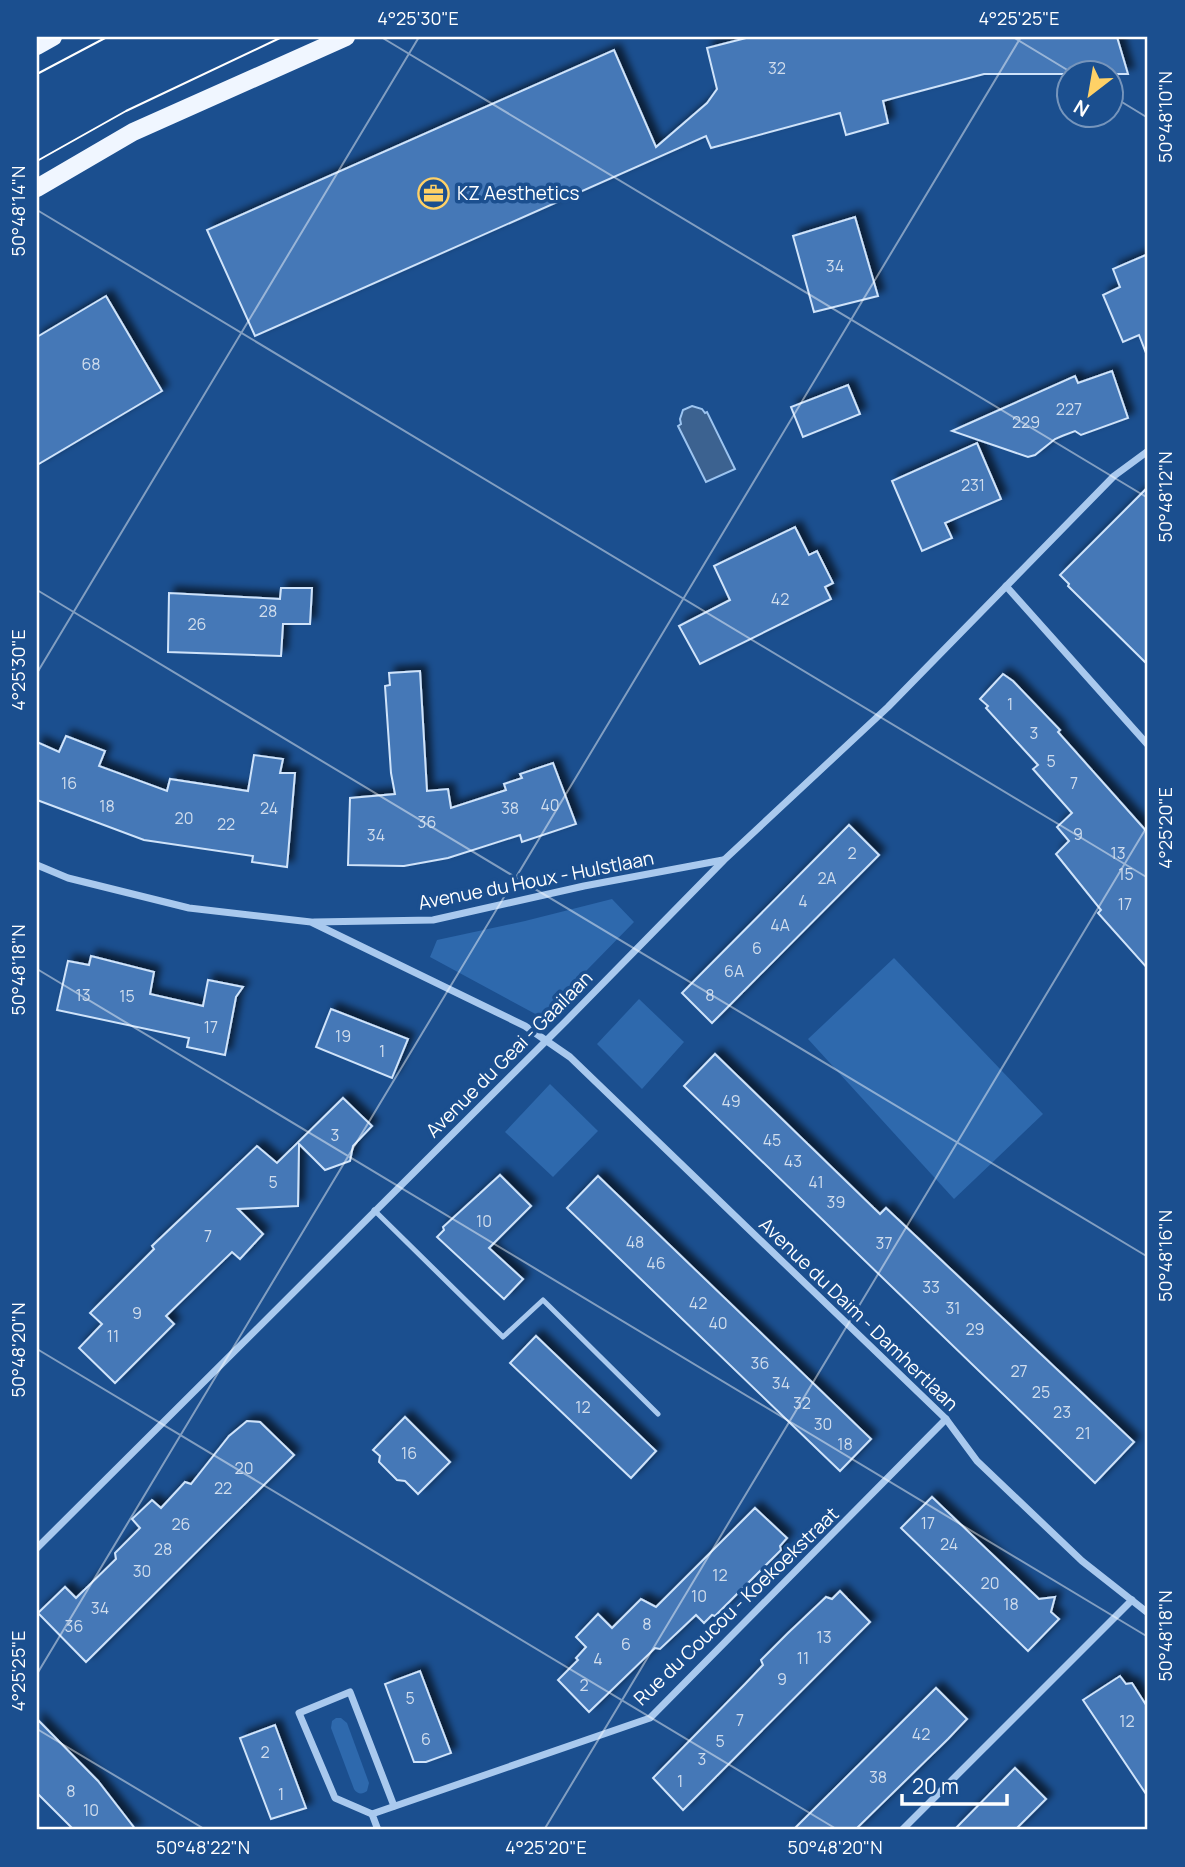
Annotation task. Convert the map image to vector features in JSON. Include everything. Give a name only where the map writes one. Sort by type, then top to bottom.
[{"type":"main road","points":[[37,46],[53,37]]},
{"type":"main road","points":[[37,188],[134,132],[346,37]]},
{"type":"street","name":"Avenue du Geai - Gaailaan","points":[[37,1548],[724,860],[888,707],[1114,476],[1148,451]]},
{"type":"street","points":[[1006,586],[1148,745]]},
{"type":"street","name":"Avenue du Houx - Hulstlaan","points":[[37,865],[68,878],[189,908],[311,922],[433,920],[584,886],[724,860]]},
{"type":"street","name":"Avenue du Houx - Hulstlaan","points":[[311,922],[525,1026],[546,1040]]},
{"type":"street","name":"Avenue du Daim - Damhertlaan","points":[[546,1040],[570,1057],[946,1419],[977,1461],[1082,1561],[1148,1613]]},
{"type":"street","name":"Rue du Coucou - Koekoekstraat","points":[[372,1814],[650,1718],[946,1419]]},
{"type":"street","points":[[902,1830],[1132,1600]]},
{"type":"street","points":[[378,1830],[372,1814],[335,1798],[299,1713],[350,1692],[394,1806]]},
{"type":"lane","points":[[374,1210],[503,1337],[543,1300],[658,1414]]},
{"type":"shaded area","points":[[692,406],[707,412],[735,469],[706,482],[678,426],[681,424],[683,410]]},
{"type":"shaded area","points":[[612,899],[634,922],[541,1017],[430,957],[437,940]]},
{"type":"shaded area","points":[[894,958],[1043,1114],[954,1199],[808,1039]]},
{"type":"shaded area","points":[[639,999],[684,1042],[642,1089],[597,1044]]},
{"type":"shaded area","points":[[550,1084],[598,1131],[553,1177],[505,1132]]},
{"type":"shaded area","points":[[336,1718],[347,1723],[369,1783],[367,1791],[363,1793],[354,1789],[331,1728],[332,1721]]},
{"type":"building","points":[[750,37],[1117,37],[1124,60],[1056,60],[1056,74],[984,74],[883,101],[888,123],[846,135],[840,113],[711,148],[706,136],[255,336],[207,230],[614,50],[656,147],[707,103],[717,89],[707,48]]},
{"type":"building","points":[[855,217],[878,296],[814,312],[793,236]]},
{"type":"building","points":[[1148,254],[1146,353],[1139,335],[1123,342],[1103,295],[1120,287],[1113,269]]},
{"type":"building","points":[[106,296],[162,391],[37,465],[37,337]]},
{"type":"building","points":[[1112,371],[1128,418],[1081,435],[1075,431],[1062,436],[1035,455],[1028,457],[952,431],[1075,376],[1078,383]]},
{"type":"building","points":[[848,385],[860,414],[803,437],[791,407]]},
{"type":"building","points":[[977,443],[1001,499],[945,523],[952,538],[922,551],[892,481]]},
{"type":"building","points":[[1148,487],[1148,665],[1060,575]]},
{"type":"building","points":[[795,527],[809,555],[817,551],[833,583],[825,587],[831,599],[700,664],[679,626],[730,600],[714,566]]},
{"type":"building","points":[[281,588],[312,588],[310,624],[283,624],[281,656],[168,652],[169,593],[280,599]]},
{"type":"building","points":[[420,671],[427,791],[448,789],[451,808],[506,790],[504,784],[522,778],[520,774],[553,763],[576,824],[522,842],[520,835],[448,858],[404,866],[348,865],[350,798],[395,794],[385,686],[390,685],[389,673]]},
{"type":"building","points":[[1003,674],[1060,730],[1058,732],[1148,833],[1148,969],[1098,913],[1101,910],[1056,854],[1069,841],[1057,827],[1072,813],[1033,769],[1038,765],[980,699]]},
{"type":"building","points":[[66,736],[105,751],[99,766],[167,791],[170,779],[248,791],[254,755],[283,759],[280,773],[295,773],[287,867],[252,862],[253,856],[144,840],[37,800],[37,742],[59,752]]},
{"type":"building","points":[[849,825],[879,855],[712,1023],[682,993]]},
{"type":"building","points":[[91,956],[154,972],[150,994],[203,1006],[208,980],[243,987],[236,997],[225,1055],[187,1047],[189,1038],[57,1010],[68,961],[89,965]]},
{"type":"building","points":[[331,1009],[408,1039],[392,1078],[316,1047]]},
{"type":"building","points":[[715,1054],[880,1214],[886,1208],[1134,1442],[1095,1483],[684,1086]]},
{"type":"building","points":[[343,1098],[372,1126],[353,1146],[350,1161],[325,1170],[299,1144],[298,1206],[238,1209],[263,1234],[240,1259],[232,1252],[166,1316],[174,1324],[115,1383],[79,1348],[102,1324],[90,1313],[154,1249],[152,1246],[257,1146],[277,1163]]},
{"type":"building","points":[[500,1175],[531,1206],[489,1248],[523,1279],[504,1299],[437,1237],[444,1230],[443,1227]]},
{"type":"building","points":[[598,1176],[871,1439],[840,1471],[567,1208]]},
{"type":"building","points":[[536,1336],[656,1451],[631,1478],[510,1363]]},
{"type":"building","points":[[405,1417],[450,1462],[418,1494],[405,1481],[397,1480],[379,1462],[380,1456],[373,1450]]},
{"type":"building","points":[[247,1421],[260,1422],[294,1455],[86,1662],[38,1613],[65,1587],[76,1598],[116,1559],[115,1553],[140,1528],[132,1519],[152,1500],[161,1508],[185,1482],[191,1484],[229,1436]]},
{"type":"building","points":[[932,1497],[1039,1599],[1055,1597],[1051,1612],[1059,1619],[1028,1651],[901,1528]]},
{"type":"building","points":[[755,1508],[787,1538],[780,1546],[781,1550],[715,1616],[712,1615],[704,1623],[696,1615],[660,1649],[655,1648],[589,1712],[558,1680],[578,1660],[576,1658],[586,1647],[576,1637],[598,1614],[612,1628],[641,1599],[656,1607]]},
{"type":"building","points":[[840,1591],[870,1622],[683,1810],[653,1778],[763,1665],[761,1660],[788,1633],[826,1597],[832,1599]]},
{"type":"building","points":[[420,1671],[451,1753],[426,1762],[414,1762],[385,1684]]},
{"type":"building","points":[[1120,1676],[1126,1684],[1132,1683],[1148,1708],[1148,1797],[1083,1700]]},
{"type":"building","points":[[936,1688],[967,1719],[948,1739],[855,1830],[793,1830]]},
{"type":"building","points":[[37,1719],[98,1781],[136,1830],[74,1830],[37,1793]]},
{"type":"building","points":[[275,1725],[306,1808],[271,1819],[240,1738]]},
{"type":"building","points":[[1015,1768],[1046,1799],[1015,1830],[954,1830]]},
{"type":"tram line","points":[[37,74],[107,37]]},
{"type":"tram line","points":[[37,161],[126,111],[282,37]]},
{"type":"place","name":"KZ Aesthetics","points":[[434,193]]}]
